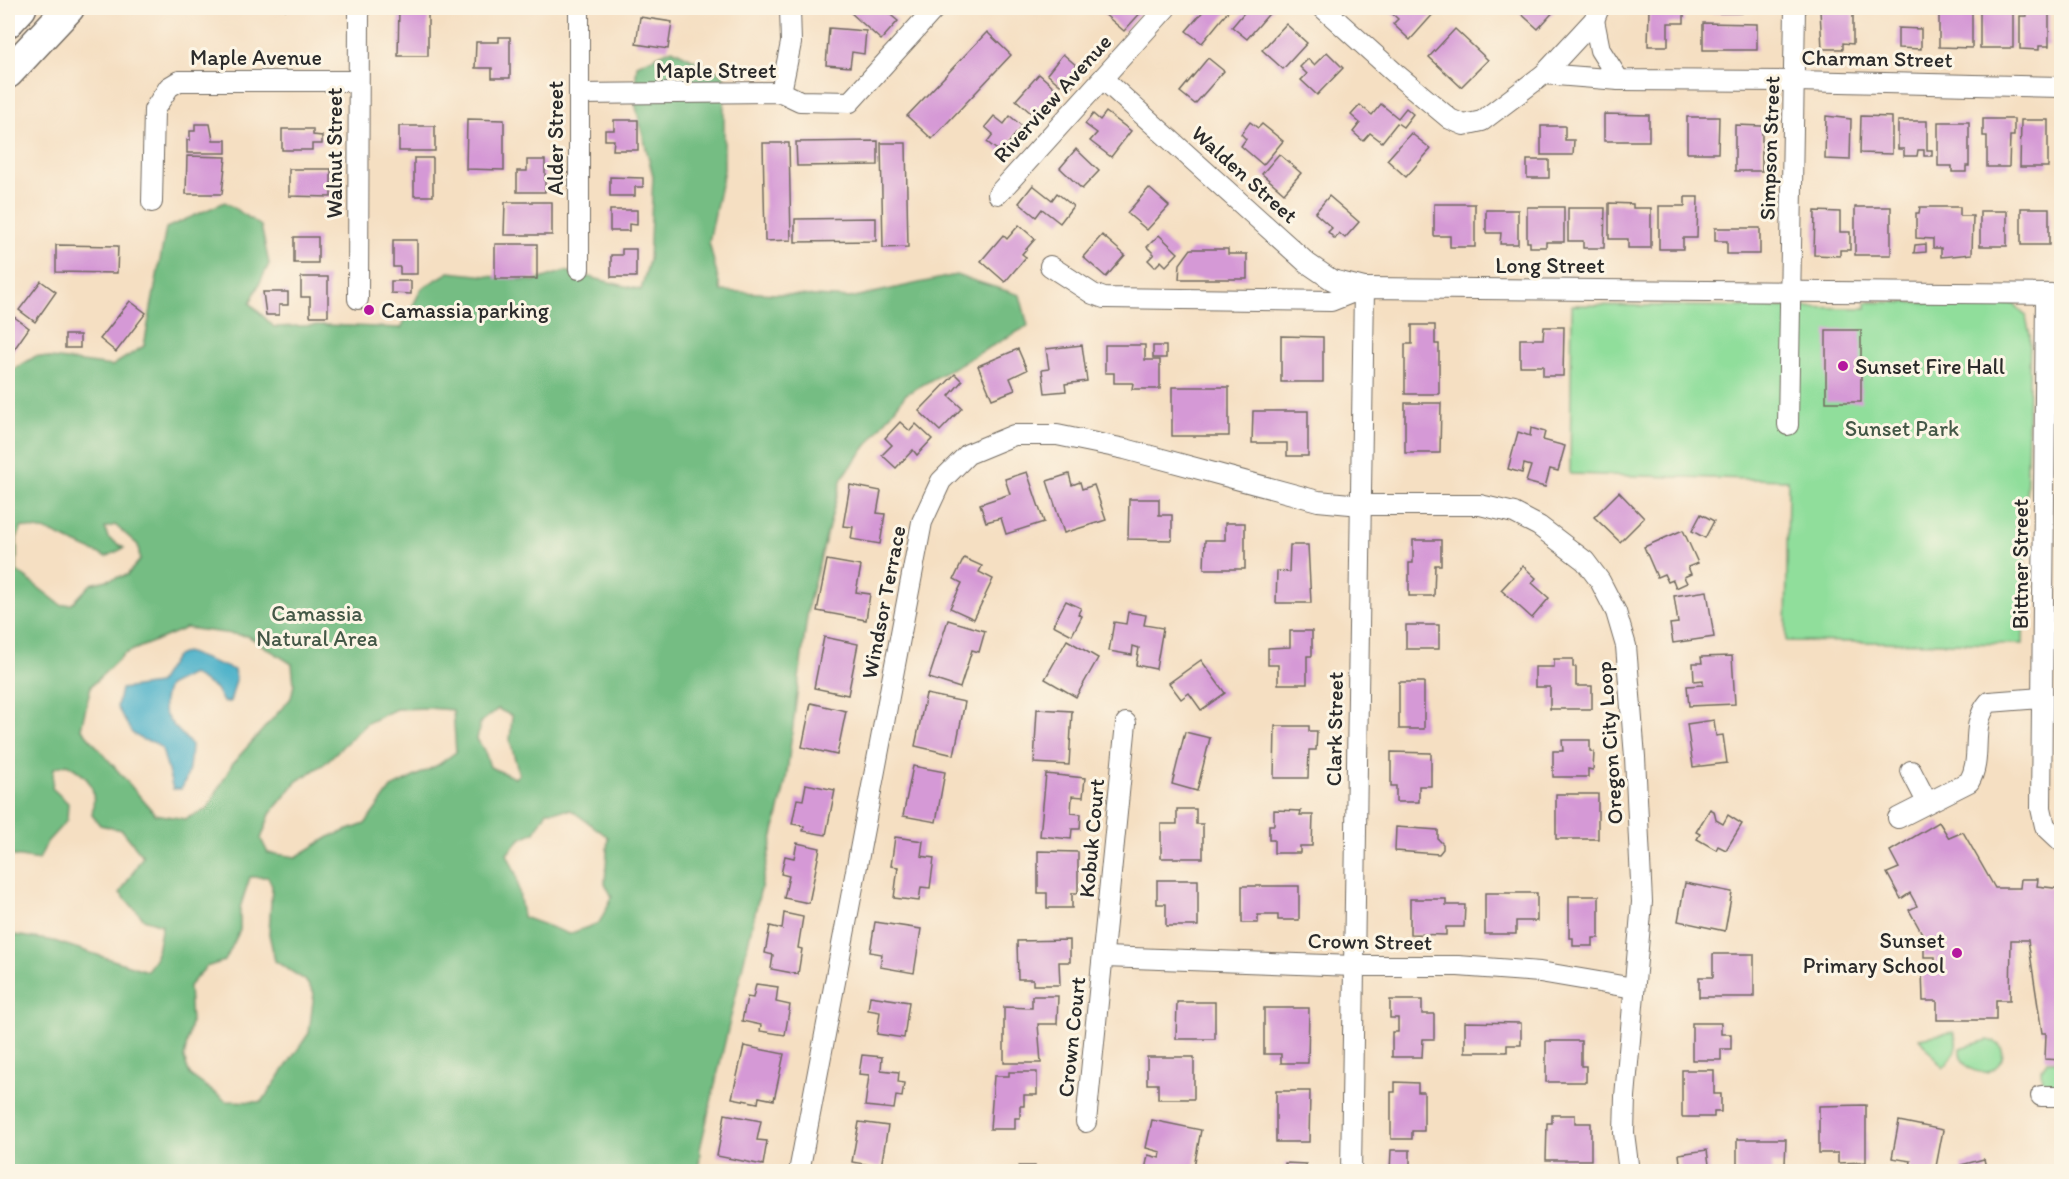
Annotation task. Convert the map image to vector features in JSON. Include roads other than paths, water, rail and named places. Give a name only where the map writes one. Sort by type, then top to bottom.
[{"type":"highway","points":[[8,22],[21,8]]},
{"type":"highway","points":[[8,73],[69,8]]},
{"type":"street","name":"Walnut Street","points":[[358,299],[359,8]]},
{"type":"street","name":"Alder Street","points":[[579,8],[579,269]]},
{"type":"street","points":[[781,92],[791,43],[790,8]]},
{"type":"street","name":"Maple Street","points":[[579,94],[781,92],[800,102],[850,102],[935,8]]},
{"type":"street","name":"Riverview Avenue","points":[[998,194],[1166,8]]},
{"type":"street","points":[[1323,8],[1450,119],[1464,125],[1472,125],[1499,109],[1544,74],[1597,14]]},
{"type":"street","name":"Simpson Street","points":[[1788,425],[1795,8]]},
{"type":"street","points":[[1597,14],[1600,50],[1619,80]]},
{"type":"street","name":"Charman Street","points":[[1544,74],[1619,80],[2061,87]]},
{"type":"street","name":"Walden Street","points":[[1103,79],[1307,263],[1332,280],[1364,288]]},
{"type":"street","name":"Maple Avenue","points":[[152,202],[154,110],[169,87],[179,81],[358,81]]},
{"type":"street","name":"Long Street","points":[[1050,266],[1093,294],[1104,298],[1331,301],[1364,288],[2054,294]]},
{"type":"street","name":"Clark Street","points":[[1351,1172],[1364,288]]},
{"type":"street","name":"Bittner Street","points":[[2054,294],[2041,808],[2043,820],[2055,837]]},
{"type":"street","name":"Windsor Terrace","points":[[799,1172],[922,522],[941,481],[968,454],[998,440],[1030,434],[1087,440],[1318,501],[1361,505]]},
{"type":"street","name":"Oregon City Loop","points":[[1361,505],[1480,505],[1514,513],[1569,547],[1585,561],[1600,582],[1616,612],[1626,646],[1642,903],[1625,1097],[1624,1133],[1629,1172]]},
{"type":"street","points":[[1898,818],[1969,782],[1975,772],[1977,721],[1989,702],[2042,698]]},
{"type":"street","name":"Kobuk Court","points":[[1104,957],[1126,723]]},
{"type":"street","points":[[1911,771],[1928,802]]},
{"type":"street","name":"Crown Street","points":[[1104,957],[1354,966],[1458,966],[1523,970],[1634,987]]},
{"type":"street","name":"Crown Court","points":[[1086,1122],[1104,957]]},
{"type":"street","points":[[2041,1096],[2061,1096]]},
{"type":"water","points":[[186,652],[234,670],[236,680],[230,702],[223,702],[216,689],[192,674],[168,686],[165,713],[191,745],[186,778],[181,789],[173,789],[162,749],[153,742],[143,740],[132,733],[117,707],[121,689],[158,684],[175,657]]},
{"type":"place","name":"Camassia parking","points":[[369,310]]},
{"type":"place","name":"Sunset Fire Hall","points":[[1843,366]]},
{"type":"place","name":"Sunset Primary School","points":[[1957,953]]},
{"type":"park label","name":"Sunset Park","points":[[1902,428]]},
{"type":"park label","name":"Camassia Natural Area","points":[[317,626]]}]
